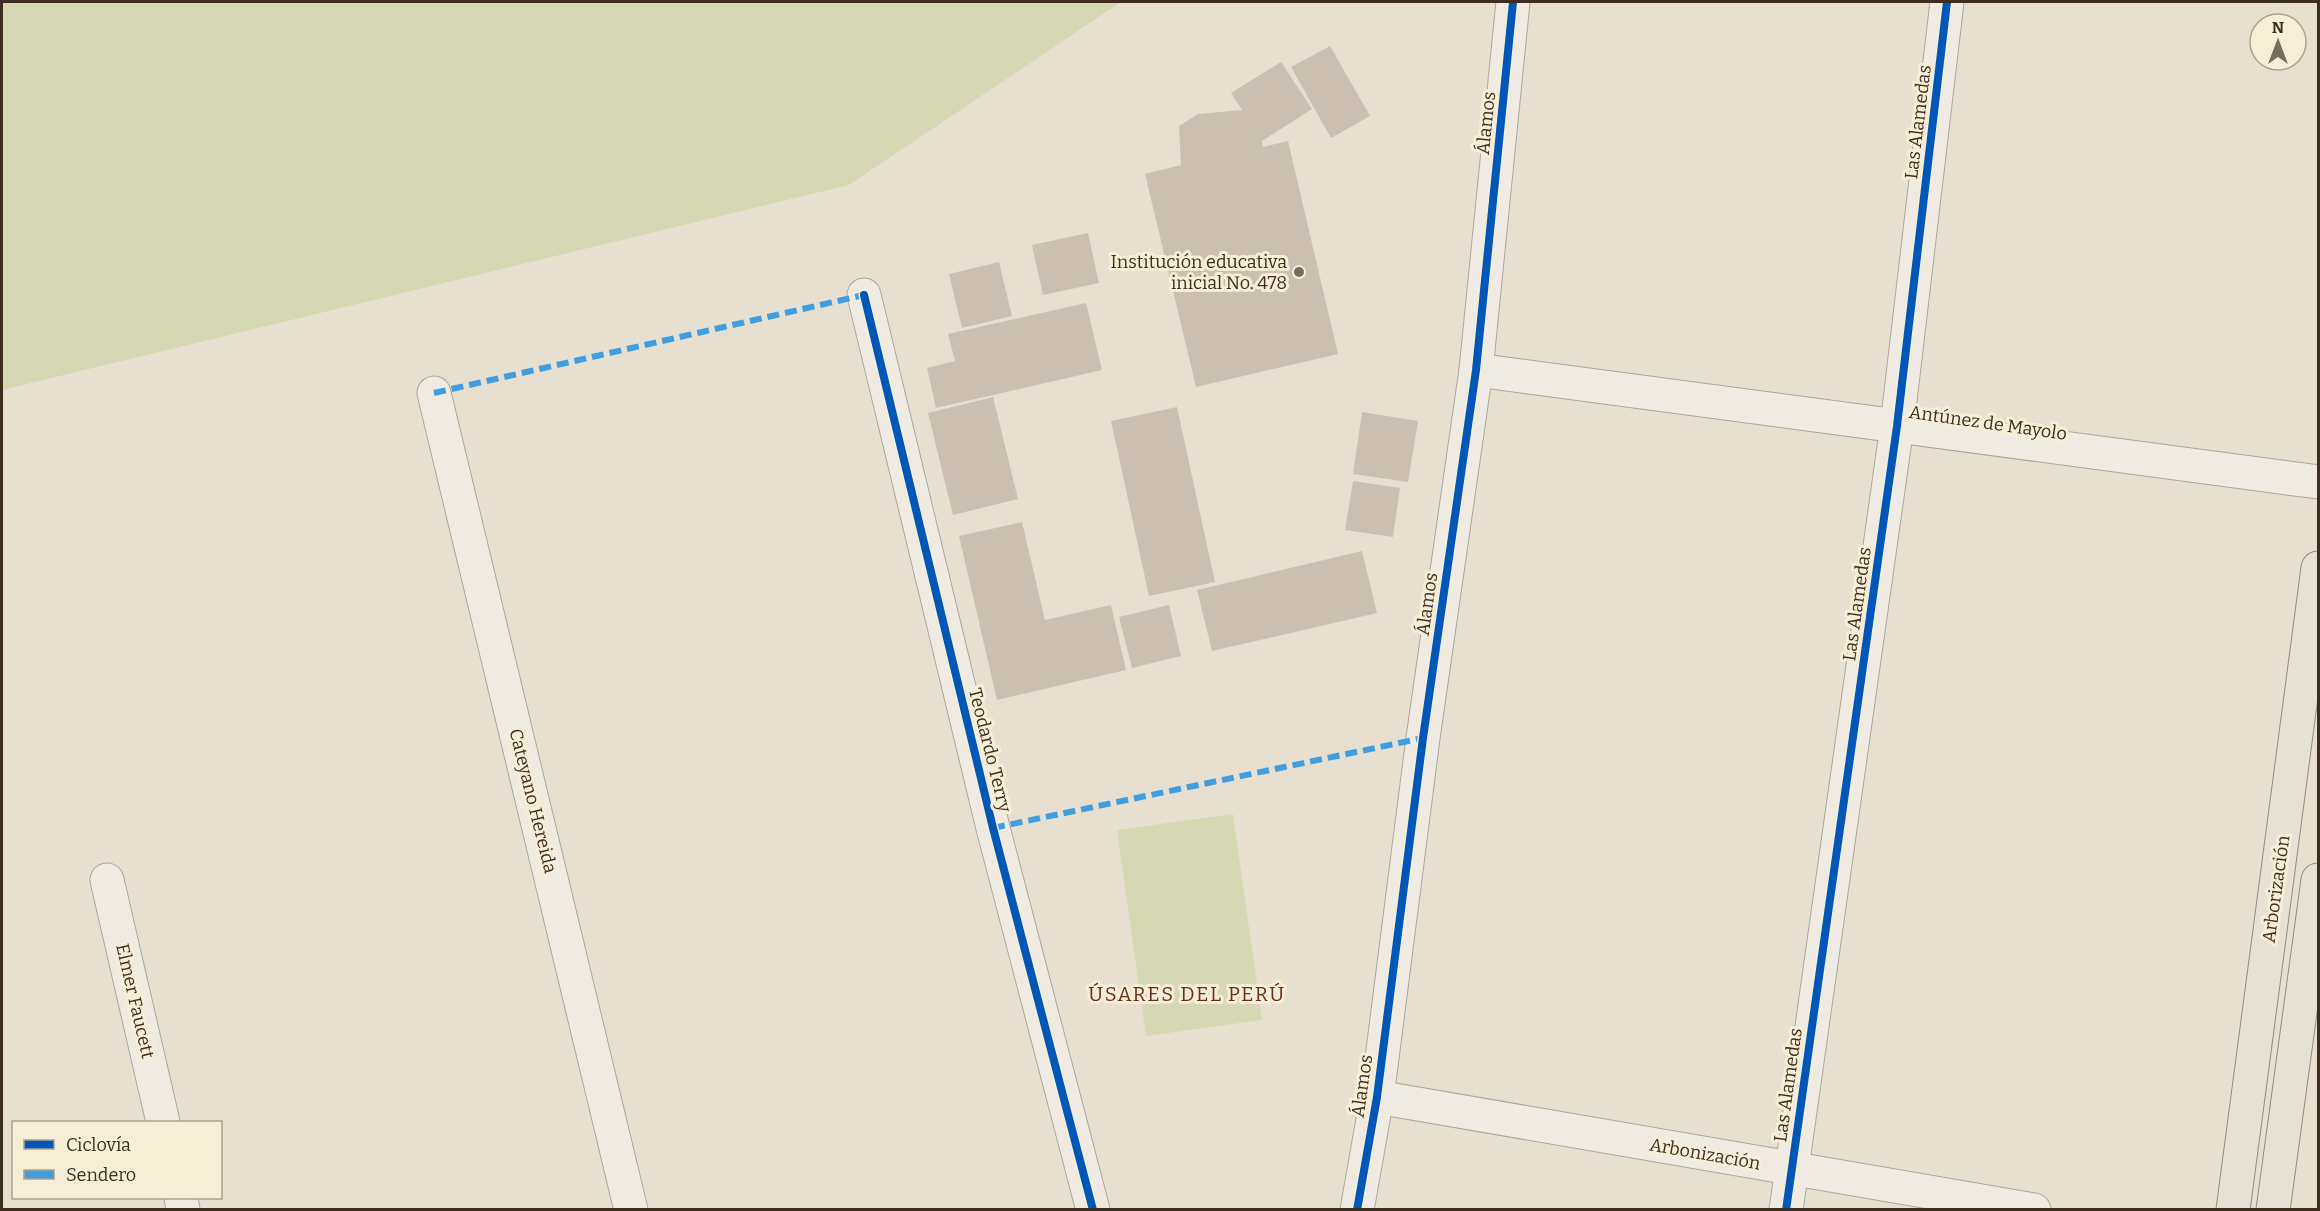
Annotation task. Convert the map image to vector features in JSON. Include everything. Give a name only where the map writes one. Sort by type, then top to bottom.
[{"type":"main road","name":"Arborización","points":[[2233,1209],[2319,568]]},
{"type":"main road","points":[[2273,1209],[2319,880]]},
{"type":"street","name":"Álamos","points":[[1357,1209],[1377,1097],[1423,738],[1476,370],[1513,2]]},
{"type":"street","name":"Las Alamedas","points":[[1786,1209],[1897,426],[1947,2]]},
{"type":"street","name":"Teodardo Terry","points":[[864,295],[993,828],[1093,1209]]},
{"type":"street","name":"Antúnez de Mayolo","points":[[1476,370],[2319,482]]},
{"type":"street","name":"Cateyano Hereida","points":[[434,393],[631,1209]]},
{"type":"street","name":"Elmer Faucett","points":[[107,880],[163,1121]]},
{"type":"street","name":"Arbonización","points":[[1377,1097],[2034,1209]]},
{"type":"green space","points":[[2,2],[1121,2],[849,185],[2,390]]},
{"type":"green space","points":[[1233,814],[1262,1020],[1146,1036],[1117,830]]},
{"type":"building","points":[[1330,46],[1370,116],[1331,138],[1291,67]]},
{"type":"building","points":[[1281,62],[1312,109],[1262,141],[1263,147],[1288,141],[1338,354],[1196,387],[1145,174],[1181,165],[1179,126],[1198,114],[1242,110],[1231,93]]},
{"type":"building","points":[[1088,233],[1099,283],[1043,295],[1032,245]]},
{"type":"building","points":[[999,262],[1012,316],[962,328],[949,274]]},
{"type":"building","points":[[1086,303],[1102,370],[936,408],[927,368],[955,361],[948,334]]},
{"type":"building","points":[[993,397],[1018,499],[953,515],[928,413]]},
{"type":"building","points":[[1177,407],[1215,582],[1149,596],[1111,421]]},
{"type":"building","points":[[1362,412],[1418,421],[1408,482],[1353,474]]},
{"type":"building","points":[[1353,481],[1400,488],[1393,537],[1345,530]]},
{"type":"building","points":[[1022,522],[1045,620],[1111,605],[1126,670],[997,700],[959,536]]},
{"type":"building","points":[[1362,551],[1377,613],[1212,651],[1197,590]]},
{"type":"building","points":[[1169,605],[1181,656],[1132,668],[1119,617]]},
{"type":"marked path","points":[[434,393],[864,295]]},
{"type":"marked path","points":[[993,828],[1423,738]]},
{"type":"cycle path","points":[[1357,1210],[1377,1097],[1423,738],[1476,370],[1513,2]]},
{"type":"cycle path","points":[[1786,1210],[1897,426],[1947,2]]},
{"type":"cycle path","points":[[864,295],[993,828],[1093,1210]]},
{"type":"place","name":"Institución educativa inicial No. 478","points":[[1299,272]]},
{"type":"district","name":"ÚSARES DEL PERÚ","points":[[1187,994]]}]
